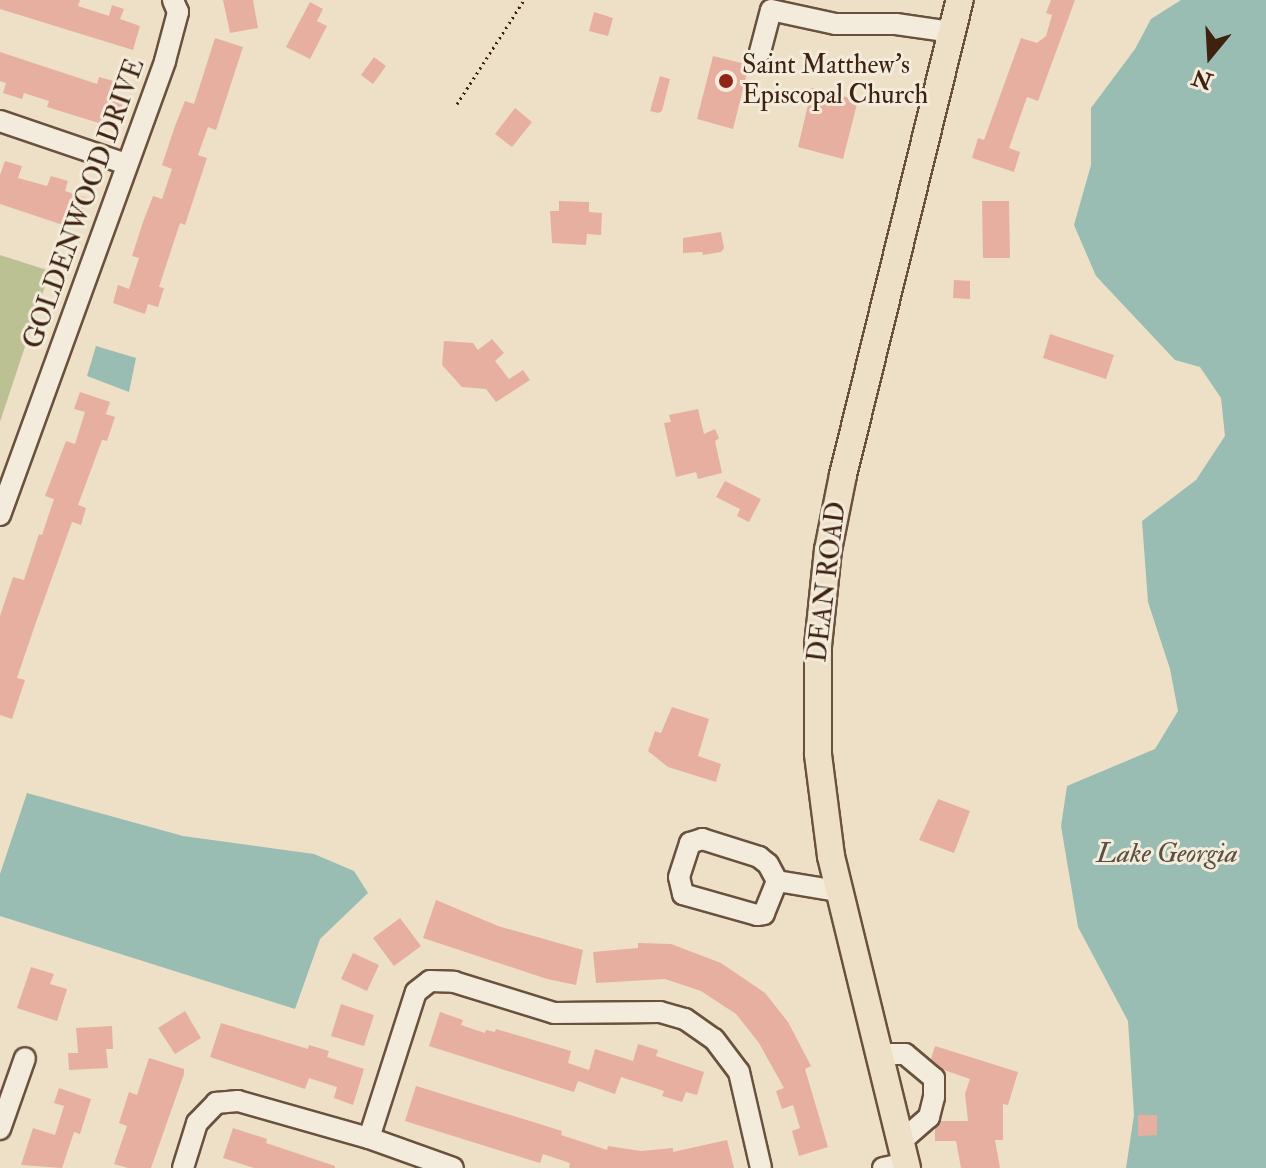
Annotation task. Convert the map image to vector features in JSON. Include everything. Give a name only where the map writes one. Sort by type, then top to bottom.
[{"type":"main road","name":"DEAN ROAD","points":[[899,1160],[825,823],[818,754],[817,682],[824,579],[843,475],[960,0]]},
{"type":"street","name":"GOLDENWOOD DRIVE","points":[[0,515],[165,61],[178,12],[173,0]]},
{"type":"street","points":[[760,52],[771,10],[835,24],[896,24],[952,32]]},
{"type":"street","points":[[0,121],[126,164]]},
{"type":"street","points":[[702,839],[759,857],[774,872],[777,881],[764,914],[757,915],[683,894],[679,877],[690,843],[702,839]]},
{"type":"street","points":[[777,881],[838,891]]},
{"type":"street","points":[[369,1138],[416,992],[430,981],[454,982],[554,1013],[660,1012],[685,1019],[714,1039],[739,1072],[761,1168]]},
{"type":"street","points":[[878,1054],[905,1054],[934,1078],[934,1097],[929,1117],[899,1160]]},
{"type":"street","points":[[0,1129],[25,1058]]},
{"type":"street","points":[[183,1168],[197,1123],[216,1103],[238,1101],[369,1138],[453,1168]]},
{"type":"path","points":[[457,104],[524,0]]},
{"type":"green space","points":[[0,255],[50,271],[0,422]]},
{"type":"water","name":"Lake Georgia","points":[[1181,0],[1266,0],[1266,1168],[1126,1168],[1134,1115],[1128,1021],[1078,927],[1061,826],[1067,786],[1155,749],[1178,711],[1170,669],[1148,602],[1142,521],[1196,480],[1225,436],[1221,398],[1200,367],[1175,360],[1096,276],[1074,225],[1091,165],[1091,108],[1135,49],[1151,19]]},
{"type":"water","points":[[96,346],[136,358],[129,392],[87,376]]},
{"type":"water","points":[[27,793],[183,836],[314,854],[354,871],[368,893],[320,939],[295,1009],[0,916],[0,874]]},
{"type":"building","points":[[0,0],[80,0],[78,6],[109,16],[112,5],[124,9],[120,19],[140,26],[133,50],[0,9]]},
{"type":"building","points":[[223,0],[253,0],[258,28],[230,33]]},
{"type":"building","points":[[1051,0],[1075,0],[1038,101],[1027,97],[1009,148],[1020,152],[1014,172],[972,158],[978,138],[984,140],[1021,38],[1037,43],[1046,36],[1052,15],[1046,13]]},
{"type":"building","points":[[310,2],[323,9],[317,21],[327,26],[310,59],[286,47]]},
{"type":"building","points":[[594,12],[613,18],[608,36],[589,31]]},
{"type":"building","points":[[215,38],[243,47],[216,130],[208,127],[198,155],[207,158],[185,225],[180,223],[159,287],[164,288],[158,307],[148,304],[145,314],[113,303],[118,285],[129,289],[139,258],[132,256],[143,222],[153,196],[162,199],[172,169],[162,165],[175,126],[185,101],[194,104]]},
{"type":"building","points":[[0,52],[97,84],[99,77],[117,82],[113,94],[125,97],[115,128],[47,107],[49,101],[24,93],[22,99],[3,93],[6,83],[0,81]]},
{"type":"building","name":"Saint Matthew's Episcopal Church","points":[[713,56],[749,65],[733,129],[697,119]]},
{"type":"building","points":[[374,57],[386,66],[373,84],[361,75]]},
{"type":"building","points":[[660,76],[670,79],[662,111],[658,113],[650,111]]},
{"type":"building","points":[[812,88],[858,100],[843,159],[798,147]]},
{"type":"building","points":[[515,108],[532,122],[512,147],[495,134]]},
{"type":"building","points":[[5,161],[22,166],[18,178],[47,186],[51,176],[68,181],[65,191],[87,198],[79,221],[69,218],[66,226],[0,204],[0,175]]},
{"type":"building","points":[[559,201],[589,202],[589,212],[602,213],[601,235],[587,234],[586,245],[552,243],[550,211],[559,211]]},
{"type":"building","points":[[982,201],[1009,201],[1010,258],[983,258]]},
{"type":"building","points":[[721,232],[724,248],[721,252],[703,255],[702,252],[683,253],[683,238]]},
{"type":"building","points":[[954,280],[970,281],[970,299],[953,298]]},
{"type":"building","points":[[1050,334],[1114,355],[1106,379],[1043,358]]},
{"type":"building","points":[[492,339],[504,353],[495,361],[509,379],[523,370],[530,380],[496,402],[486,389],[462,387],[442,365],[444,341],[473,343],[478,350]]},
{"type":"building","points":[[80,392],[110,402],[106,414],[115,417],[107,441],[102,440],[78,505],[86,508],[81,525],[72,522],[35,625],[17,678],[25,680],[12,719],[0,715],[0,616],[13,577],[24,580],[39,534],[42,535],[54,499],[45,496],[66,441],[75,444],[85,412],[74,409]]},
{"type":"building","points":[[698,409],[704,434],[715,429],[719,438],[715,441],[722,473],[698,479],[696,472],[676,477],[664,423],[671,422],[669,415]]},
{"type":"building","points":[[725,481],[761,499],[749,522],[737,516],[740,509],[716,497]]},
{"type":"building","points":[[672,707],[709,719],[698,756],[721,764],[716,782],[668,767],[648,751],[655,731],[661,733]]},
{"type":"building","points":[[938,799],[970,811],[954,853],[919,840]]},
{"type":"building","points":[[436,900],[498,926],[583,950],[576,985],[547,979],[423,938]]},
{"type":"building","points":[[400,918],[421,946],[394,966],[373,938]]},
{"type":"building","points":[[638,943],[671,944],[721,963],[765,993],[788,1022],[811,1066],[805,1069],[828,1147],[799,1156],[792,1131],[800,1128],[793,1105],[782,1109],[776,1091],[784,1088],[759,1043],[736,1014],[701,991],[665,979],[596,983],[593,952],[638,948]]},
{"type":"building","points":[[353,953],[379,965],[367,991],[341,979]]},
{"type":"building","points":[[31,967],[54,974],[50,984],[67,989],[57,1021],[17,1008]]},
{"type":"building","points":[[341,1004],[374,1015],[364,1046],[331,1036]]},
{"type":"building","points":[[185,1011],[201,1038],[175,1054],[158,1028]]},
{"type":"building","points":[[440,1012],[463,1020],[461,1025],[485,1033],[486,1030],[495,1032],[496,1029],[571,1051],[568,1063],[589,1070],[595,1049],[633,1061],[638,1044],[658,1050],[656,1056],[704,1072],[697,1095],[686,1092],[682,1102],[662,1096],[664,1091],[621,1077],[615,1094],[578,1081],[574,1092],[429,1046]]},
{"type":"building","points":[[221,1023],[308,1049],[309,1045],[329,1051],[327,1057],[364,1069],[353,1105],[334,1098],[337,1087],[309,1078],[305,1089],[210,1057]]},
{"type":"building","points":[[112,1026],[113,1049],[106,1049],[108,1068],[69,1070],[68,1053],[78,1053],[76,1028]]},
{"type":"building","points":[[935,1046],[1018,1072],[1008,1105],[1003,1104],[1003,1140],[995,1140],[1000,1168],[961,1168],[956,1141],[935,1141],[935,1129],[941,1121],[968,1121],[965,1094],[970,1079],[944,1070],[931,1059]]},
{"type":"building","points":[[149,1058],[184,1069],[184,1074],[151,1168],[128,1168],[114,1164],[127,1126],[119,1123],[129,1092],[137,1095]]},
{"type":"building","points":[[416,1086],[562,1131],[561,1135],[607,1150],[608,1146],[641,1151],[673,1148],[673,1152],[727,1140],[734,1168],[569,1168],[570,1163],[543,1154],[540,1163],[405,1121]]},
{"type":"building","points":[[59,1088],[91,1099],[80,1134],[74,1132],[62,1168],[21,1165],[33,1128],[55,1135],[64,1106],[54,1103]]},
{"type":"building","points":[[1138,1115],[1157,1115],[1157,1135],[1138,1136]]},
{"type":"building","points":[[233,1128],[335,1168],[254,1168],[223,1158]]},
{"type":"place","name":"Saint Matthew's Episcopal Church","points":[[726,81]]}]
